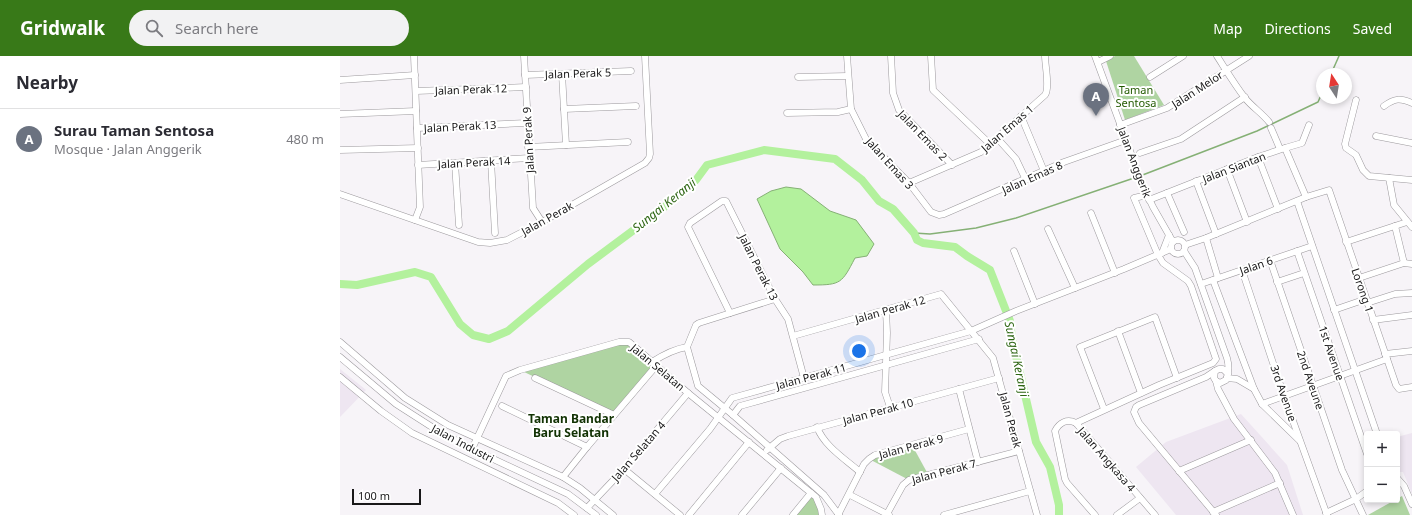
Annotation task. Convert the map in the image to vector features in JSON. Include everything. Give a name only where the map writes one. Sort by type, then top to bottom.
[{"type":"street","points":[[414,56],[420,208],[414,220]]},
{"type":"street","name":"Jalan Perak 9","points":[[524,56],[528,147],[533,208],[542,222]]},
{"type":"street","name":"Jalan Perak","points":[[340,194],[478,242],[490,243],[507,240],[542,222],[645,163],[649,158],[645,56]]},
{"type":"street","name":"Jalan Emas 3","points":[[847,56],[851,109],[866,139],[909,183],[931,212],[939,215]]},
{"type":"street","name":"Jalan Emas 2","points":[[891,56],[893,93],[899,110],[952,165]]},
{"type":"street","points":[[931,56],[933,90],[990,144]]},
{"type":"street","name":"Jalan Emas 1","points":[[909,183],[981,152],[1047,92],[1045,56]]},
{"type":"street","points":[[1096,59],[1109,56]]},
{"type":"street","points":[[1150,77],[1183,56]]},
{"type":"street","points":[[1218,56],[1245,97],[1263,115],[1270,125],[1283,148],[1306,197],[1206,238],[1184,248],[1180,254],[1175,254],[1171,249],[1173,242],[1180,240],[1184,248],[1195,268],[1201,284],[1229,364],[1222,379]]},
{"type":"street","name":"Jalan Melor","points":[[1120,125],[1167,108],[1249,56]]},
{"type":"street","name":"Jalan Anggerik","points":[[1096,59],[1143,186],[1173,242]]},
{"type":"street","name":"Jalan Perak 5","points":[[525,75],[631,71]]},
{"type":"street","points":[[562,74],[566,145]]},
{"type":"street","points":[[340,80],[415,75]]},
{"type":"street","points":[[798,77],[848,76]]},
{"type":"street","name":"Jalan Perak 12","points":[[416,91],[526,87]]},
{"type":"street","points":[[1140,153],[1181,139],[1245,97]]},
{"type":"street","points":[[1384,106],[1389,102],[1398,99],[1412,103]]},
{"type":"street","points":[[1356,100],[1345,144],[1346,148],[1356,155],[1363,170],[1370,176],[1412,180]]},
{"type":"street","points":[[564,109],[636,106]]},
{"type":"street","points":[[787,113],[838,112],[851,109]]},
{"type":"street","points":[[340,114],[416,111]]},
{"type":"street","points":[[1021,116],[1044,171]]},
{"type":"street","name":"Jalan Perak 13","points":[[417,128],[527,123]]},
{"type":"street","name":"Jalan Siantan","points":[[1160,254],[1134,198],[1167,193],[1258,157],[1302,143],[1309,125]]},
{"type":"street","points":[[1376,136],[1412,143]]},
{"type":"street","points":[[997,138],[1016,158],[1026,180]]},
{"type":"street","name":"Jalan Emas 8","points":[[939,215],[1026,180],[1064,162],[1126,140]]},
{"type":"street","points":[[528,147],[628,142]]},
{"type":"street","points":[[340,150],[418,148]]},
{"type":"street","points":[[1258,157],[1278,209]]},
{"type":"street","name":"Jalan Perak 14","points":[[418,165],[529,158]]},
{"type":"street","points":[[491,161],[495,233]]},
{"type":"street","points":[[455,163],[459,225]]},
{"type":"street","points":[[1228,169],[1248,222]]},
{"type":"street","points":[[1389,178],[1394,205],[1412,227]]},
{"type":"street","points":[[1196,181],[1216,234]]},
{"type":"street","name":"Lorong 1","points":[[1306,197],[1326,190],[1330,192],[1396,385],[1399,389],[1412,387]]},
{"type":"street","points":[[1167,193],[1184,232]]},
{"type":"street","name":"Jalan Perak 13","points":[[730,312],[688,227],[690,223],[722,200],[726,201],[774,300],[788,320],[804,378]]},
{"type":"street","points":[[1297,201],[1376,431]]},
{"type":"street","points":[[1091,213],[1115,273]]},
{"type":"street","points":[[1346,242],[1407,222]]},
{"type":"street","points":[[1395,226],[1404,263]]},
{"type":"street","points":[[1048,229],[1075,288]]},
{"type":"street","points":[[1076,423],[1140,393],[1213,363],[1216,359],[1188,281],[1163,263],[1160,254],[1169,235]]},
{"type":"street","points":[[1206,238],[1216,279],[1254,389],[1262,404],[1301,442]]},
{"type":"street","name":"Jalan 6","points":[[1201,284],[1312,246]]},
{"type":"street","name":"Jalan Perak 11","points":[[655,494],[710,429],[732,398],[972,331],[1016,311],[1115,273],[1171,249]]},
{"type":"street","points":[[1014,251],[1035,304]]},
{"type":"street","name":"1st Avenue","points":[[1297,251],[1364,445]]},
{"type":"street","name":"2nd Aveune","points":[[1270,260],[1342,470],[1362,515]]},
{"type":"street","points":[[1359,278],[1404,263],[1412,264]]},
{"type":"street","name":"3rd Avenue","points":[[1242,270],[1284,396],[1326,514]]},
{"type":"street","points":[[1277,282],[1304,273]]},
{"type":"street","points":[[1334,310],[1395,294],[1412,293]]},
{"type":"street","name":"Jalan Perak 12","points":[[793,336],[941,294],[972,331]]},
{"type":"street","points":[[774,300],[730,312],[696,325],[687,347],[698,386],[824,495],[839,515]]},
{"type":"street","points":[[886,310],[885,392],[890,407]]},
{"type":"street","points":[[1373,320],[1412,315]]},
{"type":"street","points":[[1202,319],[1212,316]]},
{"type":"street","points":[[1104,409],[1080,347],[1155,317],[1177,378]]},
{"type":"street","name":"Jalan Perak","points":[[972,331],[993,358],[1037,515]]},
{"type":"street","points":[[1118,331],[1140,393]]},
{"type":"street","name":"Jalan Perak 11","points":[[733,415],[740,406],[979,340]]},
{"type":"street","points":[[340,342],[405,398],[448,425],[563,477],[613,515]]},
{"type":"street","name":"Jalan Selatan","points":[[472,449],[503,381],[510,373],[619,342],[629,342],[688,393],[816,497],[822,515]]},
{"type":"street","points":[[563,477],[654,364],[667,353],[687,347]]},
{"type":"street","points":[[1262,404],[1340,376],[1386,356],[1412,350]]},
{"type":"street","points":[[1222,379],[1213,375],[1225,359],[1225,353]]},
{"type":"street","name":"Jalan Industri","points":[[340,357],[396,404],[435,429],[472,449],[568,494],[596,515]]},
{"type":"street","points":[[1280,483],[1215,513],[1139,423],[1135,417],[1134,410],[1139,405],[1217,370],[1225,370],[1222,379],[1223,397],[1234,420],[1251,440],[1275,473],[1280,483],[1293,515]]},
{"type":"street","name":"Jalan Industri","points":[[340,377],[381,411],[412,433],[558,503],[574,515]]},
{"type":"street","points":[[535,378],[614,415]]},
{"type":"street","name":"Jalan Perak 10","points":[[764,454],[780,439],[890,407],[999,378]]},
{"type":"street","points":[[1199,379],[1238,379],[1254,389]]},
{"type":"street","points":[[959,389],[978,462]]},
{"type":"street","name":"Jalan Selatan 4","points":[[587,508],[624,468],[688,393]]},
{"type":"street","points":[[502,406],[587,447]]},
{"type":"street","name":"Jalan Angkasa 4","points":[[1095,515],[1067,483],[1055,433],[1056,428],[1067,420],[1071,420],[1076,423],[1155,515]]},
{"type":"street","points":[[817,428],[820,436],[860,472]]},
{"type":"street","name":"Jalan Perak 9","points":[[839,515],[860,472],[869,459],[875,455],[969,429]]},
{"type":"street","points":[[1179,471],[1251,440]]},
{"type":"street","points":[[690,515],[749,442]]},
{"type":"street","name":"Jalan Perak 7","points":[[888,514],[903,484],[909,480],[1019,451]]},
{"type":"street","points":[[624,468],[680,515]]},
{"type":"street","points":[[742,515],[781,468]]},
{"type":"street","points":[[1400,481],[1404,486],[1412,504]]},
{"type":"street","points":[[944,515],[1030,492]]},
{"type":"street","points":[[793,515],[811,493]]},
{"type":"street","points":[[1326,514],[1356,499],[1364,493]]},
{"type":"street","points":[[850,495],[888,514]]},
{"type":"street","points":[[1117,515],[1140,498]]},
{"type":"shaded area","points":[[786,187],[801,189],[830,211],[856,220],[874,244],[867,256],[855,258],[847,273],[840,281],[830,284],[813,285],[803,272],[780,249],[757,199],[771,191]]},
{"type":"shaded area","points":[[340,369],[366,390],[340,417]]},
{"type":"shaded area","points":[[1241,414],[1287,465],[1303,515],[1176,515],[1136,467],[1166,442]]},
{"type":"shaded area","points":[[1412,433],[1412,494],[1403,472],[1400,472],[1400,436]]},
{"type":"green space","name":"Taman Sentosa","points":[[1115,56],[1134,56],[1164,105],[1125,120],[1106,61]]},
{"type":"green space","points":[[624,341],[656,366],[614,415],[520,370]]},
{"type":"green space","points":[[912,445],[929,476],[909,480],[869,459]]},
{"type":"green space","points":[[811,493],[822,515],[793,515]]},
{"type":"green space","points":[[1402,496],[1410,515],[1368,515],[1389,503],[1400,503],[1400,497]]},
{"type":"waterway","points":[[1334,68],[1339,56]]},
{"type":"waterway","points":[[1140,176],[1257,131],[1316,103]]},
{"type":"waterway","name":"Sungai Keranji","points":[[340,284],[357,285],[415,272],[431,277],[460,324],[473,335],[489,339],[508,331],[588,264],[662,209],[696,180],[707,165],[764,150],[835,159],[862,180],[879,201],[893,209],[914,233],[917,240],[923,243],[955,247],[990,270],[1010,321],[1012,339],[1036,442],[1050,467],[1059,505],[1059,515]]},
{"type":"waterway","points":[[914,233],[930,234],[976,228],[1016,218],[1137,177]]},
{"type":"place","name":"Surau Taman Sentosa","points":[[1096,116]]},
{"type":"district","name":"Taman Bandar Baru Selatan","points":[[571,425]]}]
